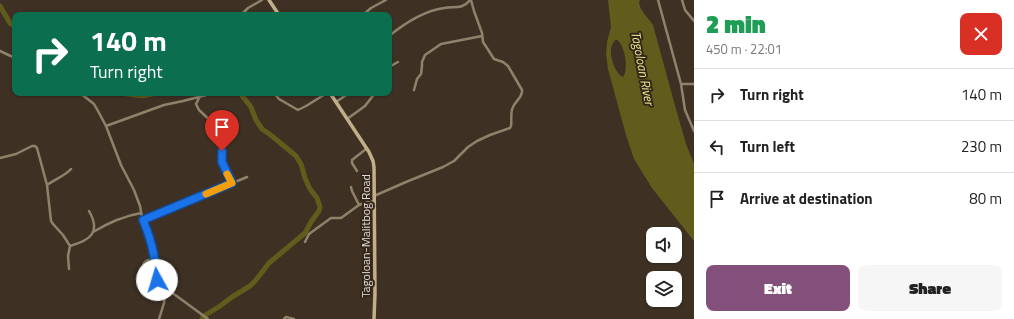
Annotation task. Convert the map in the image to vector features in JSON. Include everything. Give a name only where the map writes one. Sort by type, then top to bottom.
[{"type":"main road","points":[[269,0],[277,12]]},
{"type":"main road","name":"Tagoloan-Malitbog Road","points":[[332,96],[373,160],[374,319]]},
{"type":"street","points":[[243,12],[252,5],[262,0]]},
{"type":"street","points":[[367,12],[386,0]]},
{"type":"street","points":[[374,196],[443,167],[454,161],[468,147],[477,141],[510,128],[512,108],[522,94],[522,90],[508,66],[493,57],[484,42],[471,0],[464,6],[438,9],[428,12],[406,23],[392,34]]},
{"type":"street","points":[[658,0],[681,84],[685,110],[694,131]]},
{"type":"street","points":[[682,0],[685,10],[694,21]]},
{"type":"street","points":[[414,90],[417,79],[421,74],[422,62],[425,55],[440,44],[482,36]]},
{"type":"street","points":[[0,51],[12,57]]},
{"type":"street","points":[[392,65],[398,62]]},
{"type":"street","points":[[681,84],[694,84]]},
{"type":"street","points":[[83,96],[95,106],[106,126],[121,165],[134,190],[150,238],[155,259],[157,280],[168,290],[207,318]]},
{"type":"street","points":[[106,126],[164,105],[203,96]]},
{"type":"street","points":[[276,96],[298,110],[322,96]]},
{"type":"street","points":[[335,102],[344,96]]},
{"type":"street","points":[[346,119],[363,107],[372,96]]},
{"type":"street","points":[[199,97],[196,104],[197,107],[213,123],[220,134],[222,162],[232,183]]},
{"type":"street","points":[[0,158],[16,154],[32,146],[35,146],[39,152],[47,185],[51,222],[63,235],[70,246],[68,256],[69,269]]},
{"type":"street","points":[[357,171],[352,163],[352,160],[366,149]]},
{"type":"street","points":[[47,185],[71,169]]},
{"type":"street","points":[[143,220],[247,177]]},
{"type":"street","points":[[352,188],[359,205]]},
{"type":"street","points":[[305,242],[309,234],[331,218],[341,218],[359,205],[374,201]]},
{"type":"street","points":[[89,211],[95,223],[93,232]]},
{"type":"street","points":[[70,246],[86,239],[93,232],[104,226],[132,214],[141,213]]},
{"type":"street","points":[[155,259],[146,261],[143,266],[143,272],[148,279],[157,280]]},
{"type":"street","points":[[159,319],[168,290]]},
{"type":"street","points":[[284,319],[286,317],[294,319]]},
{"type":"water","name":"Tagoloan River","points":[[608,0],[640,0],[639,2],[641,9],[653,25],[686,144],[694,164],[694,241],[652,188],[634,159],[608,69],[606,54],[607,42],[611,27]],"holes":[[[615,40],[617,40],[624,52],[626,64],[625,74],[623,77],[615,69],[611,57],[611,47]]]},
{"type":"waterway","points":[[0,6],[12,24]]},
{"type":"waterway","points":[[202,319],[204,316],[250,286],[269,263],[305,233],[320,207],[317,198],[310,189],[301,164],[296,156],[262,129],[256,120],[251,107],[242,96]]},
{"type":"slow traffic","points":[[206,194],[232,183],[227,174]]},
{"type":"route","points":[[157,280],[154,253],[143,220],[232,183],[222,162],[222,151]]}]
